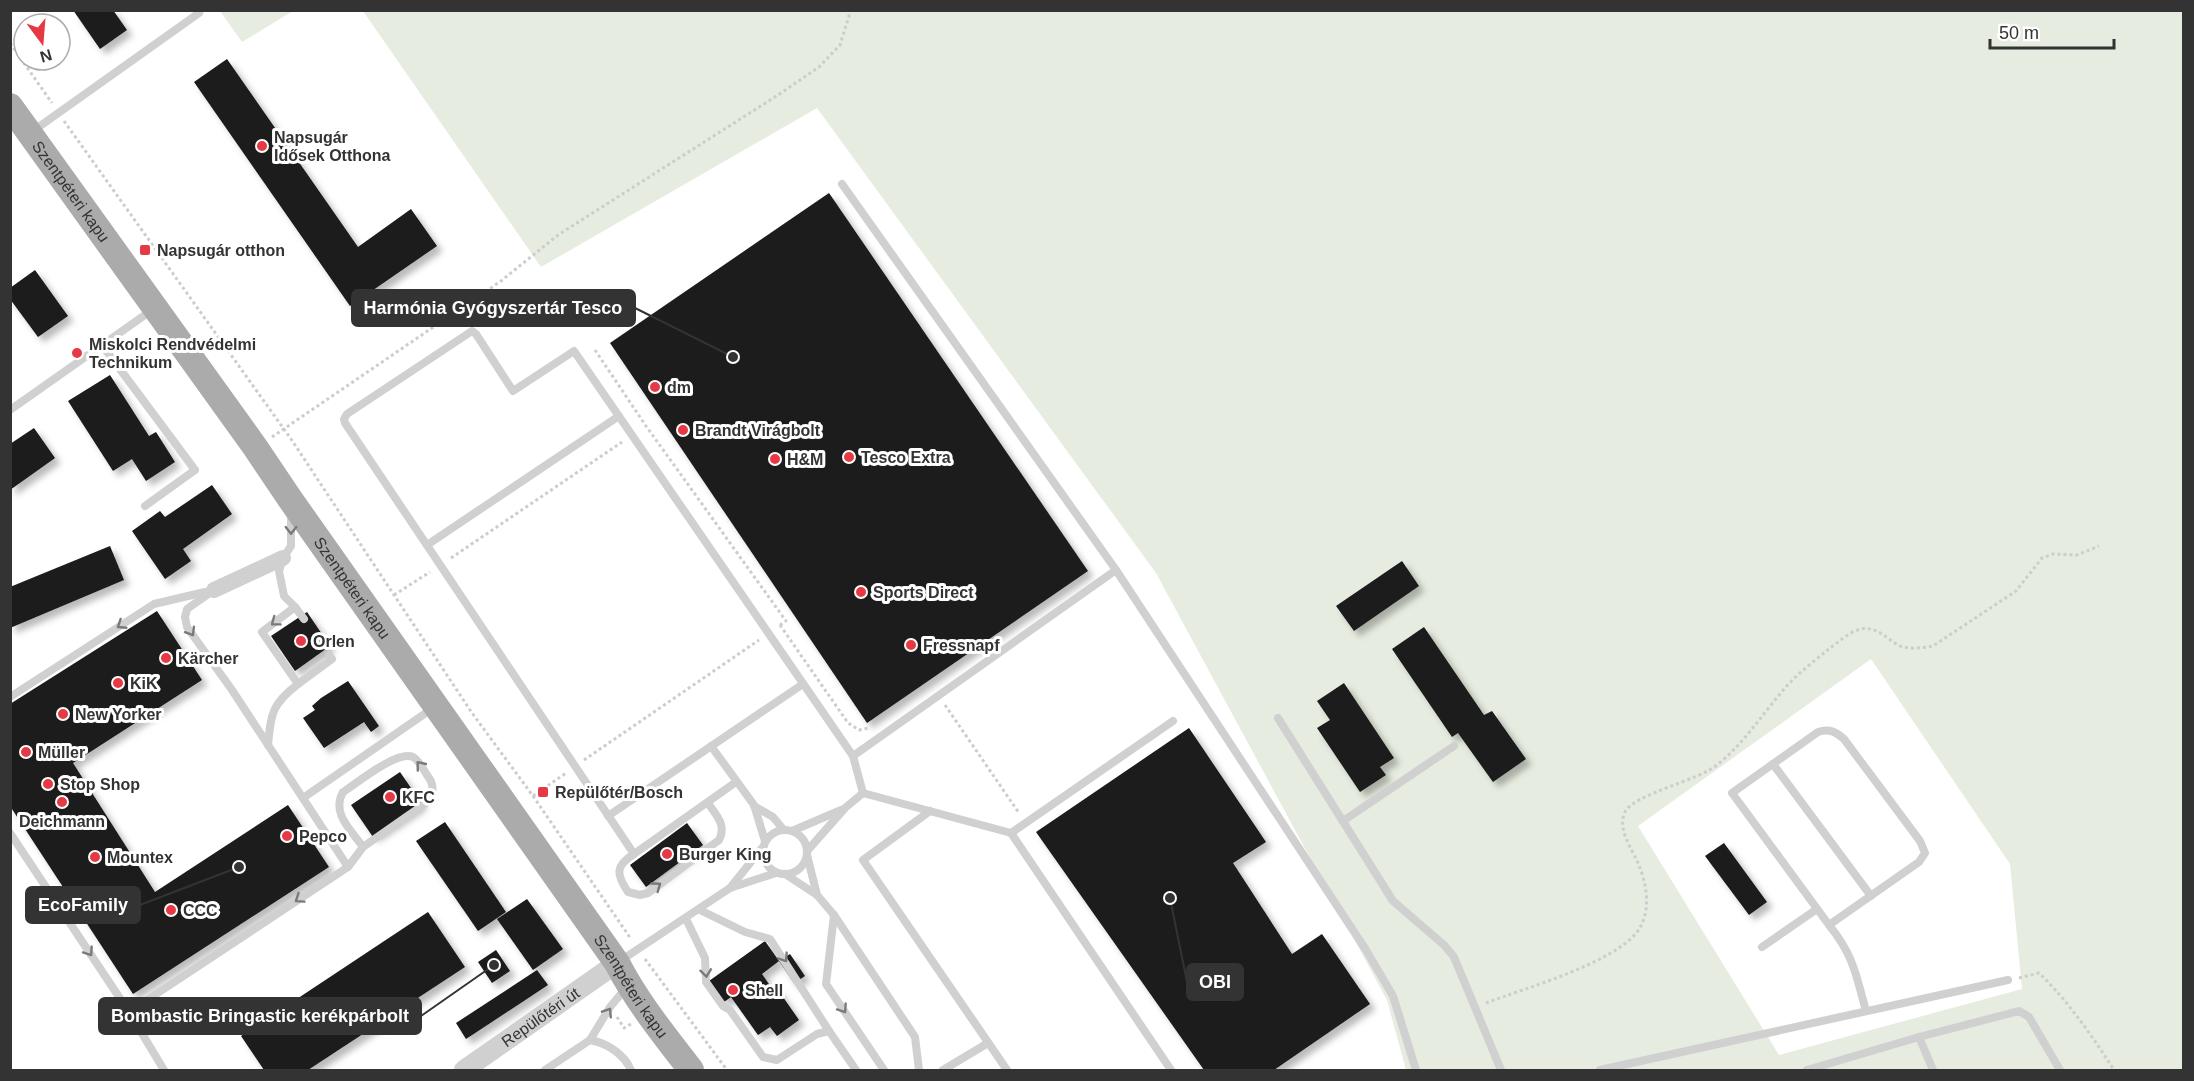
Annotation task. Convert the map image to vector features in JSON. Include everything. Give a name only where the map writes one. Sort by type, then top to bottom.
[{"type":"main road","name":"Szentpéteri kapu","points":[[10,106],[255,447],[437,706],[628,957],[629,986],[691,1071]]},
{"type":"street","points":[[214,590],[283,558]]},
{"type":"street","name":"Repülőtéri út","points":[[464,1071],[628,957]]},
{"type":"lane","points":[[30,134],[198,13]]},
{"type":"lane","points":[[842,184],[1116,570],[1366,950],[1393,996],[1416,1071]]},
{"type":"lane","points":[[10,410],[155,308]]},
{"type":"lane","points":[[634,854],[344,418],[467,333],[476,334],[513,391],[574,351],[853,756],[863,793]]},
{"type":"lane","points":[[102,345],[195,470],[145,506]]},
{"type":"lane","points":[[427,545],[619,416]]},
{"type":"lane","points":[[290,499],[291,546],[283,558],[279,580],[285,596],[303,619]]},
{"type":"lane","points":[[853,756],[1116,570]]},
{"type":"lane","points":[[10,697],[154,604],[214,590]]},
{"type":"lane","points":[[214,590],[187,609],[185,617],[187,627],[232,690],[348,867]]},
{"type":"lane","points":[[295,607],[261,632],[298,684]]},
{"type":"lane","points":[[268,745],[270,719],[282,696],[332,659],[329,655]]},
{"type":"lane","points":[[608,816],[803,684]]},
{"type":"lane","points":[[303,798],[437,706]]},
{"type":"lane","points":[[1278,718],[1393,901],[1444,945],[1454,957],[1501,1071]]},
{"type":"lane","points":[[1011,833],[1173,721]]},
{"type":"lane","points":[[1829,926],[1919,862],[1925,853],[1920,841],[1845,739],[1833,731],[1818,732],[1732,794],[1829,926],[1842,941],[1852,958],[1866,1011]]},
{"type":"lane","points":[[711,746],[754,806],[764,844],[766,865],[817,895],[834,915],[915,1037],[919,1071]]},
{"type":"lane","points":[[1343,821],[1454,746]]},
{"type":"lane","points":[[129,1012],[348,867],[363,847],[429,801],[433,794],[431,780],[416,759],[410,756],[396,758],[343,792],[339,799],[340,814],[363,847]]},
{"type":"lane","points":[[1773,764],[1871,896]]},
{"type":"lane","points":[[708,803],[723,828],[719,840],[648,893],[640,895],[628,892],[619,874],[623,861],[736,782]]},
{"type":"lane","points":[[730,888],[797,871],[804,864],[807,853],[845,808],[863,793]]},
{"type":"lane","points":[[863,793],[1011,833],[1171,1071]]},
{"type":"lane","points":[[754,806],[773,817],[787,830],[803,838],[817,895]]},
{"type":"lane","points":[[628,957],[730,888],[771,834],[845,808]]},
{"type":"lane","points":[[930,811],[862,860],[1007,1071]]},
{"type":"lane","points":[[10,833],[129,1012],[164,1071]]},
{"type":"lane","points":[[1762,947],[1817,909]]},
{"type":"lane","points":[[700,910],[745,932],[770,939],[856,1071]]},
{"type":"lane","points":[[834,915],[826,984],[884,1071]]},
{"type":"lane","points":[[686,919],[705,958],[706,982],[723,1006],[730,1010],[763,1057],[777,1060],[817,1034],[829,1031]]},
{"type":"lane","points":[[1600,1071],[2008,980]]},
{"type":"lane","points":[[545,1071],[590,1040],[610,1007],[629,986]]},
{"type":"lane","points":[[1807,1071],[1919,1036],[2019,1011],[2029,1017],[2060,1071]]},
{"type":"lane","points":[[1919,1036],[1933,1071]]},
{"type":"lane","points":[[590,1040],[609,1046],[628,1063],[631,1071]]},
{"type":"lane","points":[[943,1071],[988,1043]]},
{"type":"path","points":[[255,447],[501,281],[558,235],[768,102],[819,67],[840,45],[849,16],[848,10]]},
{"type":"path","points":[[10,43],[283,429],[472,713],[533,796],[628,957],[727,1071]]},
{"type":"path","points":[[533,796],[786,621],[646,426],[595,350]]},
{"type":"path","points":[[394,595],[646,426]]},
{"type":"path","points":[[780,625],[848,723],[859,730],[876,727]]},
{"type":"path","points":[[939,696],[1025,823]]},
{"type":"path","points":[[2008,980],[2039,973],[2084,1024],[2114,1071]]},
{"type":"shaded area","points":[[220,11],[293,11],[242,42]]},
{"type":"shaded area","points":[[363,11],[2183,11],[2183,1070],[1406,1070],[1387,1000],[1156,573],[817,108],[541,267]],"holes":[[[1871,659],[2010,864],[2022,989],[1779,1055],[1638,826]]]},
{"type":"building","points":[[73,10],[113,10],[127,30],[100,49]]},
{"type":"building","name":"Napsugár Idősek Otthona","points":[[227,59],[358,247],[411,209],[437,246],[350,306],[194,82]]},
{"type":"building","name":"Tesco Extra","points":[[829,193],[1088,571],[867,723],[610,343]]},
{"type":"building","points":[[35,270],[68,316],[38,337],[10,299],[10,288]]},
{"type":"building","points":[[110,375],[149,436],[156,432],[175,462],[146,481],[132,459],[113,471],[68,401]]},
{"type":"building","points":[[34,428],[55,458],[10,490],[10,444]]},
{"type":"building","points":[[212,485],[232,514],[183,549],[191,561],[165,579],[132,531],[160,511],[165,517]]},
{"type":"building","points":[[110,546],[124,580],[10,628],[10,587]]},
{"type":"building","points":[[1402,561],[1419,586],[1354,631],[1336,606]]},
{"type":"building","name":"Stop Shop","points":[[157,611],[202,680],[73,763],[155,892],[288,805],[329,867],[133,994],[10,806],[10,704]]},
{"type":"building","name":"Orlen","points":[[307,612],[330,646],[295,671],[271,636]]},
{"type":"building","points":[[1424,627],[1484,715],[1492,711],[1526,759],[1493,782],[1458,733],[1452,737],[1392,649]]},
{"type":"building","points":[[348,681],[379,726],[371,732],[364,722],[324,748],[303,718],[315,710],[312,706],[321,698]]},
{"type":"building","points":[[1344,683],[1394,758],[1380,767],[1386,775],[1360,792],[1317,728],[1330,720],[1317,701]]},
{"type":"building","points":[[1189,728],[1266,842],[1233,863],[1292,954],[1322,934],[1370,1004],[1274,1070],[1204,1070],[1036,832]]},
{"type":"building","points":[[400,772],[422,804],[373,837],[351,805]]},
{"type":"building","points":[[445,822],[506,912],[478,931],[416,841]]},
{"type":"building","points":[[687,823],[703,845],[646,887],[630,865]]},
{"type":"building","points":[[1724,843],[1767,902],[1749,915],[1705,856]]},
{"type":"building","points":[[527,899],[563,949],[533,970],[497,919]]},
{"type":"building","points":[[428,912],[465,967],[308,1070],[264,1070],[241,1036]]},
{"type":"building","points":[[765,941],[779,961],[762,974],[773,990],[776,987],[799,1020],[777,1036],[770,1027],[758,1035],[731,997],[724,1002],[709,981]]},
{"type":"building","points":[[496,950],[510,971],[492,983],[478,962]]},
{"type":"building","points":[[790,954],[805,976],[794,983],[779,961]]},
{"type":"building","points":[[537,970],[548,985],[466,1039],[456,1023]]},
{"type":"place","name":"Napsugár Idősek Otthona","points":[[262,146]]},
{"type":"place","name":"Napsugár otthon","points":[[145,250]]},
{"type":"place","name":"Miskolci Rendvédelmi Technikum","points":[[77,353]]},
{"type":"place","name":"Harmónia Gyógyszertár Tesco","points":[[733,357]]},
{"type":"place","name":"dm","points":[[655,387]]},
{"type":"place","name":"Brandt Virágbolt","points":[[683,430]]},
{"type":"place","name":"Tesco Extra","points":[[849,457]]},
{"type":"place","name":"H&M","points":[[775,459]]},
{"type":"place","name":"Sports Direct","points":[[861,592]]},
{"type":"place","name":"Orlen","points":[[301,641]]},
{"type":"place","name":"Fressnapf","points":[[911,645]]},
{"type":"place","name":"Kärcher","points":[[166,658]]},
{"type":"place","name":"KiK","points":[[118,683]]},
{"type":"place","name":"New Yorker","points":[[63,714]]},
{"type":"place","name":"Müller","points":[[26,752]]},
{"type":"place","name":"Stop Shop","points":[[48,784]]},
{"type":"place","name":"Repülőtér/Bosch","points":[[543,792]]},
{"type":"place","name":"KFC","points":[[390,797]]},
{"type":"place","name":"Deichmann","points":[[62,802]]},
{"type":"place","name":"Pepco","points":[[287,836]]},
{"type":"place","name":"Burger King","points":[[667,854]]},
{"type":"place","name":"Mountex","points":[[95,857]]},
{"type":"place","name":"EcoFamily","points":[[239,867]]},
{"type":"place","name":"OBI","points":[[1170,898]]},
{"type":"place","name":"CCC","points":[[171,910]]},
{"type":"place","name":"Bombastic Bringastic kerékpárbolt","points":[[494,965]]},
{"type":"place","name":"Shell","points":[[733,990]]}]
